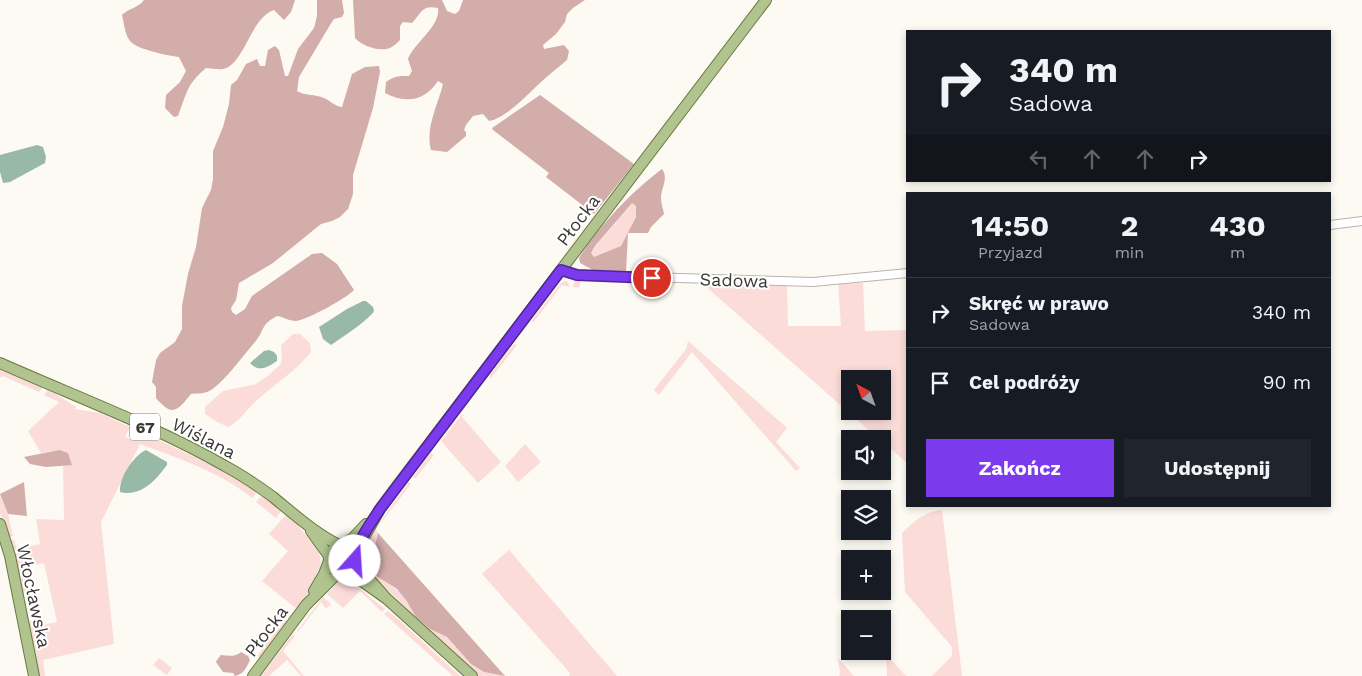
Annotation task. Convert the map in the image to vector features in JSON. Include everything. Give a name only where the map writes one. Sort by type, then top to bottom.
[{"type":"main road","name":"Płocka","points":[[341,546],[353,538],[380,509],[766,0]]},
{"type":"main road","name":"Wiślana","points":[[0,363],[196,450],[250,481],[302,521],[341,546]]},
{"type":"main road","name":"Płocka","points":[[355,558],[380,509]]},
{"type":"main road","name":"Wiślana","points":[[302,521],[329,558]]},
{"type":"main road","name":"Włocławska","points":[[0,524],[10,556],[34,676]]},
{"type":"main road","name":"67","points":[[341,546],[349,548],[362,570],[387,599]]},
{"type":"main road","points":[[329,558],[334,549],[341,546]]},
{"type":"main road","name":"Płocka","points":[[252,676],[306,605],[324,574],[329,558]]},
{"type":"main road","name":"67","points":[[329,558],[334,569],[356,577],[387,599],[472,676]]},
{"type":"main road","points":[[342,572],[350,569],[355,558]]},
{"type":"main road","name":"Płocka","points":[[306,605],[331,580],[342,572]]},
{"type":"street","points":[[1331,225],[1362,222]]},
{"type":"street","name":"Sadowa","points":[[561,270],[577,275],[813,282],[906,273]]},
{"type":"shaded area","points":[[144,0],[295,0],[291,12],[284,20],[274,10],[259,22],[237,59],[231,65],[223,69],[206,68],[199,74],[188,90],[178,116],[174,117],[165,108],[166,95],[180,82],[186,71],[179,57],[153,52],[134,45],[127,36],[125,29],[122,15]]},
{"type":"shaded area","points":[[317,0],[342,0],[344,13],[342,17],[334,19],[330,25],[299,77],[297,91],[321,97],[342,107],[352,74],[365,67],[379,66],[380,72],[373,108],[353,175],[353,194],[348,209],[340,217],[321,224],[273,263],[239,283],[236,300],[231,308],[232,312],[236,315],[245,309],[252,296],[312,254],[322,253],[337,264],[354,290],[344,298],[301,320],[293,321],[277,316],[272,319],[265,325],[255,342],[219,384],[207,392],[191,394],[180,407],[173,410],[169,409],[156,398],[156,387],[152,382],[156,360],[160,353],[175,342],[182,329],[182,306],[188,274],[196,247],[202,208],[211,190],[213,151],[223,127],[229,104],[231,85],[237,80],[246,64],[257,59],[260,66],[265,66],[268,50],[275,46],[279,50],[285,76],[288,76],[298,49],[314,28],[317,16]]},
{"type":"shaded area","points":[[353,0],[442,0],[447,11],[455,14],[459,11],[463,0],[585,0],[567,14],[565,22],[556,34],[543,45],[544,49],[564,45],[569,51],[567,60],[516,105],[496,119],[489,121],[483,114],[473,116],[464,130],[466,136],[447,152],[431,150],[430,142],[431,125],[443,84],[438,81],[427,93],[414,99],[400,99],[385,93],[386,82],[397,77],[409,76],[412,71],[408,59],[431,28],[438,15],[438,8],[425,9],[412,23],[403,22],[400,26],[400,40],[390,48],[376,49],[366,46],[355,38]]},
{"type":"shaded area","points":[[540,95],[634,164],[594,214],[546,177],[549,173],[492,128]]},
{"type":"shaded area","points":[[37,145],[43,147],[46,157],[45,163],[10,182],[3,183],[0,172],[0,155]]},
{"type":"shaded area","points":[[662,169],[664,172],[665,179],[661,198],[664,214],[651,227],[648,233],[628,233],[626,273],[595,271],[580,263],[579,258],[606,222]],"holes":[[[632,203],[636,206],[636,217],[621,246],[594,257],[591,253],[595,246]]]},
{"type":"shaded area","points":[[632,203],[636,206],[636,217],[621,246],[594,257],[591,253],[595,247]]},
{"type":"shaded area","points":[[575,279],[614,279],[614,282],[581,281],[579,288],[573,287]]},
{"type":"shaded area","points":[[567,281],[570,287],[562,285],[533,323],[532,320],[562,282]]},
{"type":"shaded area","points":[[703,282],[787,284],[788,326],[841,326],[838,284],[863,283],[865,331],[906,330],[906,462],[891,449],[891,430],[869,430],[857,420],[891,420],[891,370],[841,370],[841,406]]},
{"type":"shaded area","points":[[366,301],[373,307],[374,311],[367,319],[331,345],[323,339],[319,327]]},
{"type":"shaded area","points":[[293,334],[300,334],[310,343],[311,352],[286,377],[257,400],[240,418],[228,427],[205,414],[205,407],[223,391],[256,384],[280,365],[282,360],[281,345]]},
{"type":"shaded area","points":[[688,341],[787,428],[776,442],[800,468],[796,471],[692,352],[659,395],[654,390],[686,349]]},
{"type":"shaded area","points":[[514,344],[517,345],[491,378],[489,376]]},
{"type":"shaded area","points":[[269,350],[277,356],[277,361],[267,367],[260,368],[250,363],[264,351]]},
{"type":"shaded area","points":[[0,367],[43,387],[39,392],[3,376],[0,378]]},
{"type":"shaded area","points":[[48,389],[76,407],[75,409],[100,413],[130,427],[125,437],[130,439],[135,429],[229,473],[257,492],[252,498],[213,473],[140,444],[101,522],[114,644],[43,660],[45,676],[39,676],[28,622],[33,621],[34,627],[57,622],[44,563],[21,568],[26,592],[21,594],[13,555],[18,554],[17,549],[40,544],[36,519],[64,520],[63,465],[72,465],[59,450],[41,453],[28,431],[59,402],[44,395]]},
{"type":"shaded area","points":[[462,414],[464,415],[462,417],[501,462],[478,483],[441,441]]},
{"type":"shaded area","points":[[525,444],[541,462],[518,482],[505,466]]},
{"type":"shaded area","points":[[59,450],[68,453],[72,465],[46,467],[30,464],[24,457]]},
{"type":"shaded area","points":[[146,450],[167,462],[167,465],[158,477],[141,490],[128,493],[120,492],[124,474],[136,457]]},
{"type":"shaded area","points":[[431,453],[434,455],[415,479],[413,477]]},
{"type":"shaded area","points":[[24,482],[27,516],[8,514],[0,494]]},
{"type":"shaded area","points":[[409,482],[411,484],[376,529],[378,533],[375,546],[377,558],[375,567],[390,585],[402,594],[413,612],[430,629],[447,637],[471,664],[484,672],[506,676],[476,676],[410,614],[368,571],[364,557],[366,546],[377,527]]},
{"type":"shaded area","points":[[263,494],[282,510],[276,518],[256,502]]},
{"type":"shaded area","points":[[0,495],[8,514],[13,536],[8,537],[0,513]]},
{"type":"shaded area","points":[[942,510],[962,676],[932,676],[952,656],[952,647],[905,592],[902,533],[920,518]]},
{"type":"shaded area","points":[[288,515],[295,521],[319,552],[320,558],[319,569],[316,575],[318,576],[298,610],[262,581],[288,551],[269,534]]},
{"type":"shaded area","points":[[378,533],[505,676],[484,672],[471,664],[447,637],[430,629],[416,617],[397,589],[375,575],[377,558],[375,546]]},
{"type":"shaded area","points":[[10,540],[14,540],[17,549],[12,550]]},
{"type":"shaded area","points":[[509,550],[617,676],[569,676],[570,673],[482,574]]},
{"type":"shaded area","points":[[338,552],[348,562],[347,564],[340,565],[336,563],[335,556]]},
{"type":"shaded area","points":[[347,580],[385,609],[382,612],[360,591],[343,608],[327,594],[338,582]]},
{"type":"shaded area","points":[[323,597],[331,604],[326,609],[321,602],[298,632],[297,631]]},
{"type":"shaded area","points":[[388,611],[460,676],[451,676],[384,614]]},
{"type":"shaded area","points":[[286,619],[287,623],[261,657],[257,656]]},
{"type":"shaded area","points":[[293,634],[295,636],[283,651],[304,676],[301,676],[287,660],[269,676],[261,676]]},
{"type":"shaded area","points":[[241,652],[248,656],[250,660],[241,674],[235,676],[233,673],[223,672],[216,662],[221,655],[229,656]]},
{"type":"shaded area","points":[[159,658],[172,668],[167,675],[153,665]]},
{"type":"shaded area","points":[[838,658],[854,676],[839,676]]},
{"type":"shaded area","points":[[886,660],[891,660],[906,676],[887,676]]},
{"type":"route","points":[[355,561],[354,554],[359,543],[380,509],[561,270],[577,275],[652,278]]}]
